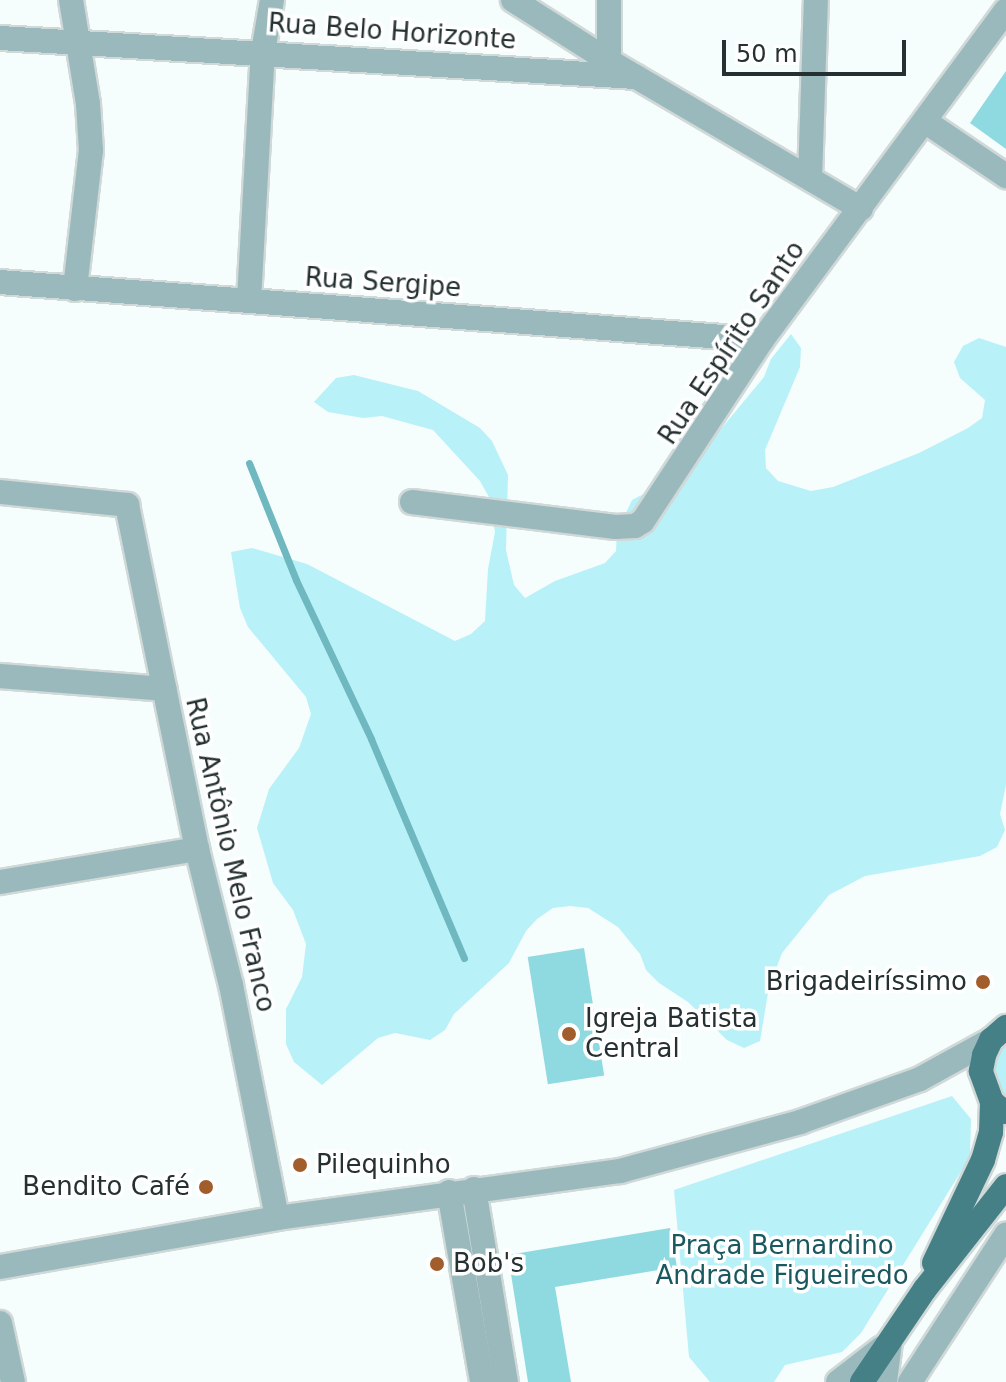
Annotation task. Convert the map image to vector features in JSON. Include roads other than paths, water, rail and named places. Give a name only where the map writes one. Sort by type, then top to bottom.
[{"type":"main road","points":[[925,1289],[983,1160],[999,1107],[981,1071],[984,1055],[999,1034]]},
{"type":"main road","points":[[862,1382],[925,1289],[1006,1186]]},
{"type":"street","points":[[71,0],[91,150],[75,289]]},
{"type":"street","points":[[249,300],[263,52],[272,0]]},
{"type":"street","points":[[513,0],[609,61],[861,209]]},
{"type":"street","points":[[609,0],[609,61]]},
{"type":"street","points":[[810,178],[816,0]]},
{"type":"street","name":"Rua Espírito Santo","points":[[412,502],[615,527],[635,526],[650,515],[762,340],[1006,10]]},
{"type":"street","name":"Rua Belo Horizonte","points":[[0,38],[77,40],[636,77]]},
{"type":"street","points":[[926,122],[1006,176]]},
{"type":"street","name":"Rua Sergipe","points":[[0,282],[762,340]]},
{"type":"street","name":"Rua Antônio Melo Franco","points":[[0,492],[127,505],[197,849],[231,985],[277,1218]]},
{"type":"street","points":[[0,676],[164,689]]},
{"type":"street","points":[[0,882],[197,849]]},
{"type":"street","points":[[0,1267],[277,1218],[449,1192],[620,1171],[800,1122],[920,1079],[999,1034]]},
{"type":"street","points":[[474,1189],[506,1382]]},
{"type":"street","points":[[449,1192],[482,1382]]},
{"type":"street","points":[[910,1382],[1006,1235]]},
{"type":"street","points":[[0,1323],[13,1382]]},
{"type":"street","points":[[838,1382],[890,1342]]},
{"type":"street","points":[[885,1382],[890,1342]]},
{"type":"waterway","points":[[249,463],[296,580],[371,739],[464,958]]},
{"type":"place","name":"Brigadeiríssimo","points":[[983,982]]},
{"type":"place","name":"Igreja Batista Central","points":[[569,1034]]},
{"type":"place","name":"Pilequinho","points":[[300,1165]]},
{"type":"place","name":"Bendito Café","points":[[206,1187]]},
{"type":"place","name":"Bob's","points":[[437,1264]]},
{"type":"park label","name":"Praça Bernardino Andrade Figueiredo","points":[[782,1261]]}]
